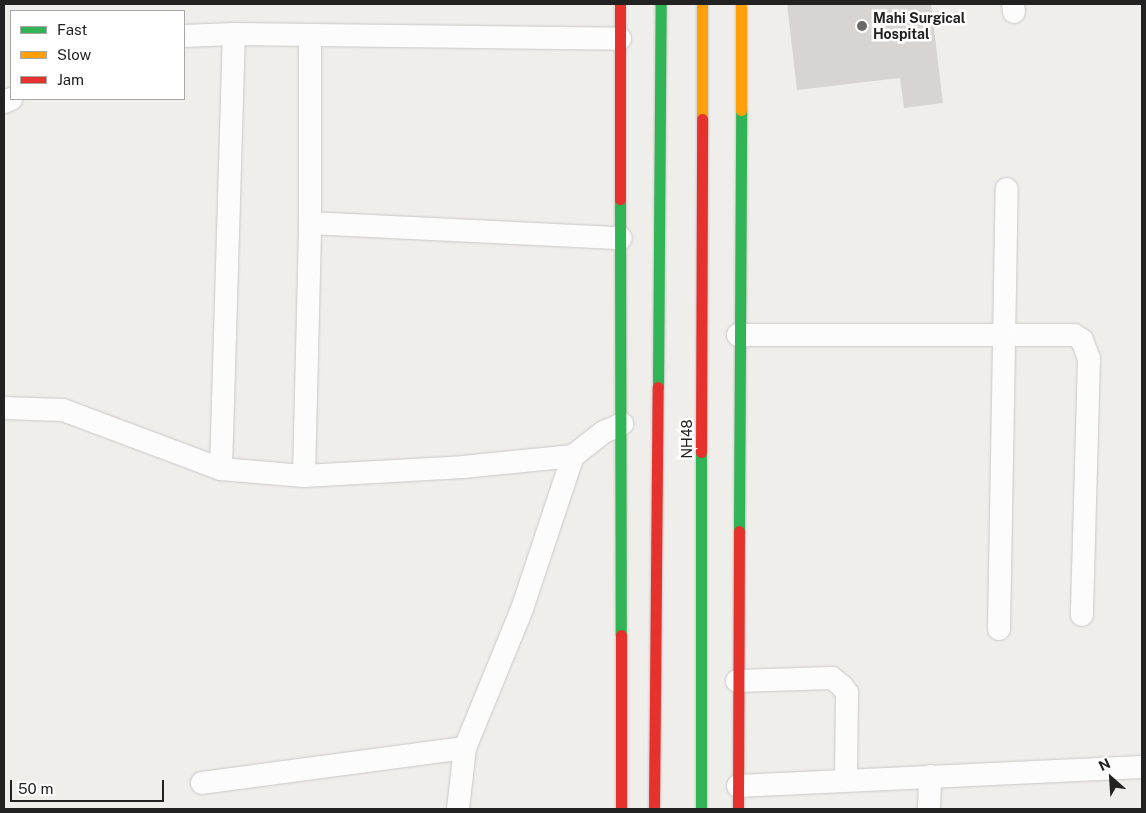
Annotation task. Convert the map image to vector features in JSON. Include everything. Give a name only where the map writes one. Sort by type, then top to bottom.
[{"type":"main road","points":[[620,4],[622,424],[620,809]]},
{"type":"main road","points":[[654,809],[661,4]]},
{"type":"main road","name":"NH48","points":[[702,4],[702,809]]},
{"type":"main road","points":[[738,809],[738,334],[741,4]]},
{"type":"street","points":[[185,36],[234,34],[620,40]]},
{"type":"street","points":[[221,469],[234,34]]},
{"type":"street","points":[[304,476],[310,223],[310,35]]},
{"type":"street","points":[[999,629],[1007,189]]},
{"type":"street","points":[[310,223],[621,238]]},
{"type":"street","points":[[738,334],[1003,337],[1074,335],[1087,348],[1082,615]]},
{"type":"street","points":[[4,408],[63,410],[221,469],[304,476],[463,467],[573,456],[604,432],[622,424]]},
{"type":"street","points":[[458,809],[465,748],[522,610],[573,456]]},
{"type":"street","points":[[737,681],[832,678],[842,686],[847,693],[846,780]]},
{"type":"street","points":[[202,783],[465,748]]},
{"type":"street","points":[[738,786],[1142,767]]},
{"type":"street","points":[[929,809],[930,776]]},
{"type":"building","points":[[787,4],[931,4],[943,103],[904,108],[900,78],[797,90]]},
{"type":"traffic: fast","points":[[658,387],[661,4]]},
{"type":"traffic: fast","points":[[739,531],[741,110]]},
{"type":"traffic: fast","points":[[620,199],[621,635]]},
{"type":"traffic: fast","points":[[701,452],[701,809]]},
{"type":"traffic: slow","points":[[702,4],[702,119]]},
{"type":"traffic: slow","points":[[741,4],[741,110]]},
{"type":"traffic: jam","points":[[620,4],[620,199]]},
{"type":"traffic: jam","points":[[701,452],[702,119]]},
{"type":"traffic: jam","points":[[654,809],[658,387]]},
{"type":"traffic: jam","points":[[738,809],[739,531]]},
{"type":"traffic: jam","points":[[621,635],[621,809]]},
{"type":"place","name":"Mahi Surgical Hospital","points":[[862,26]]}]
